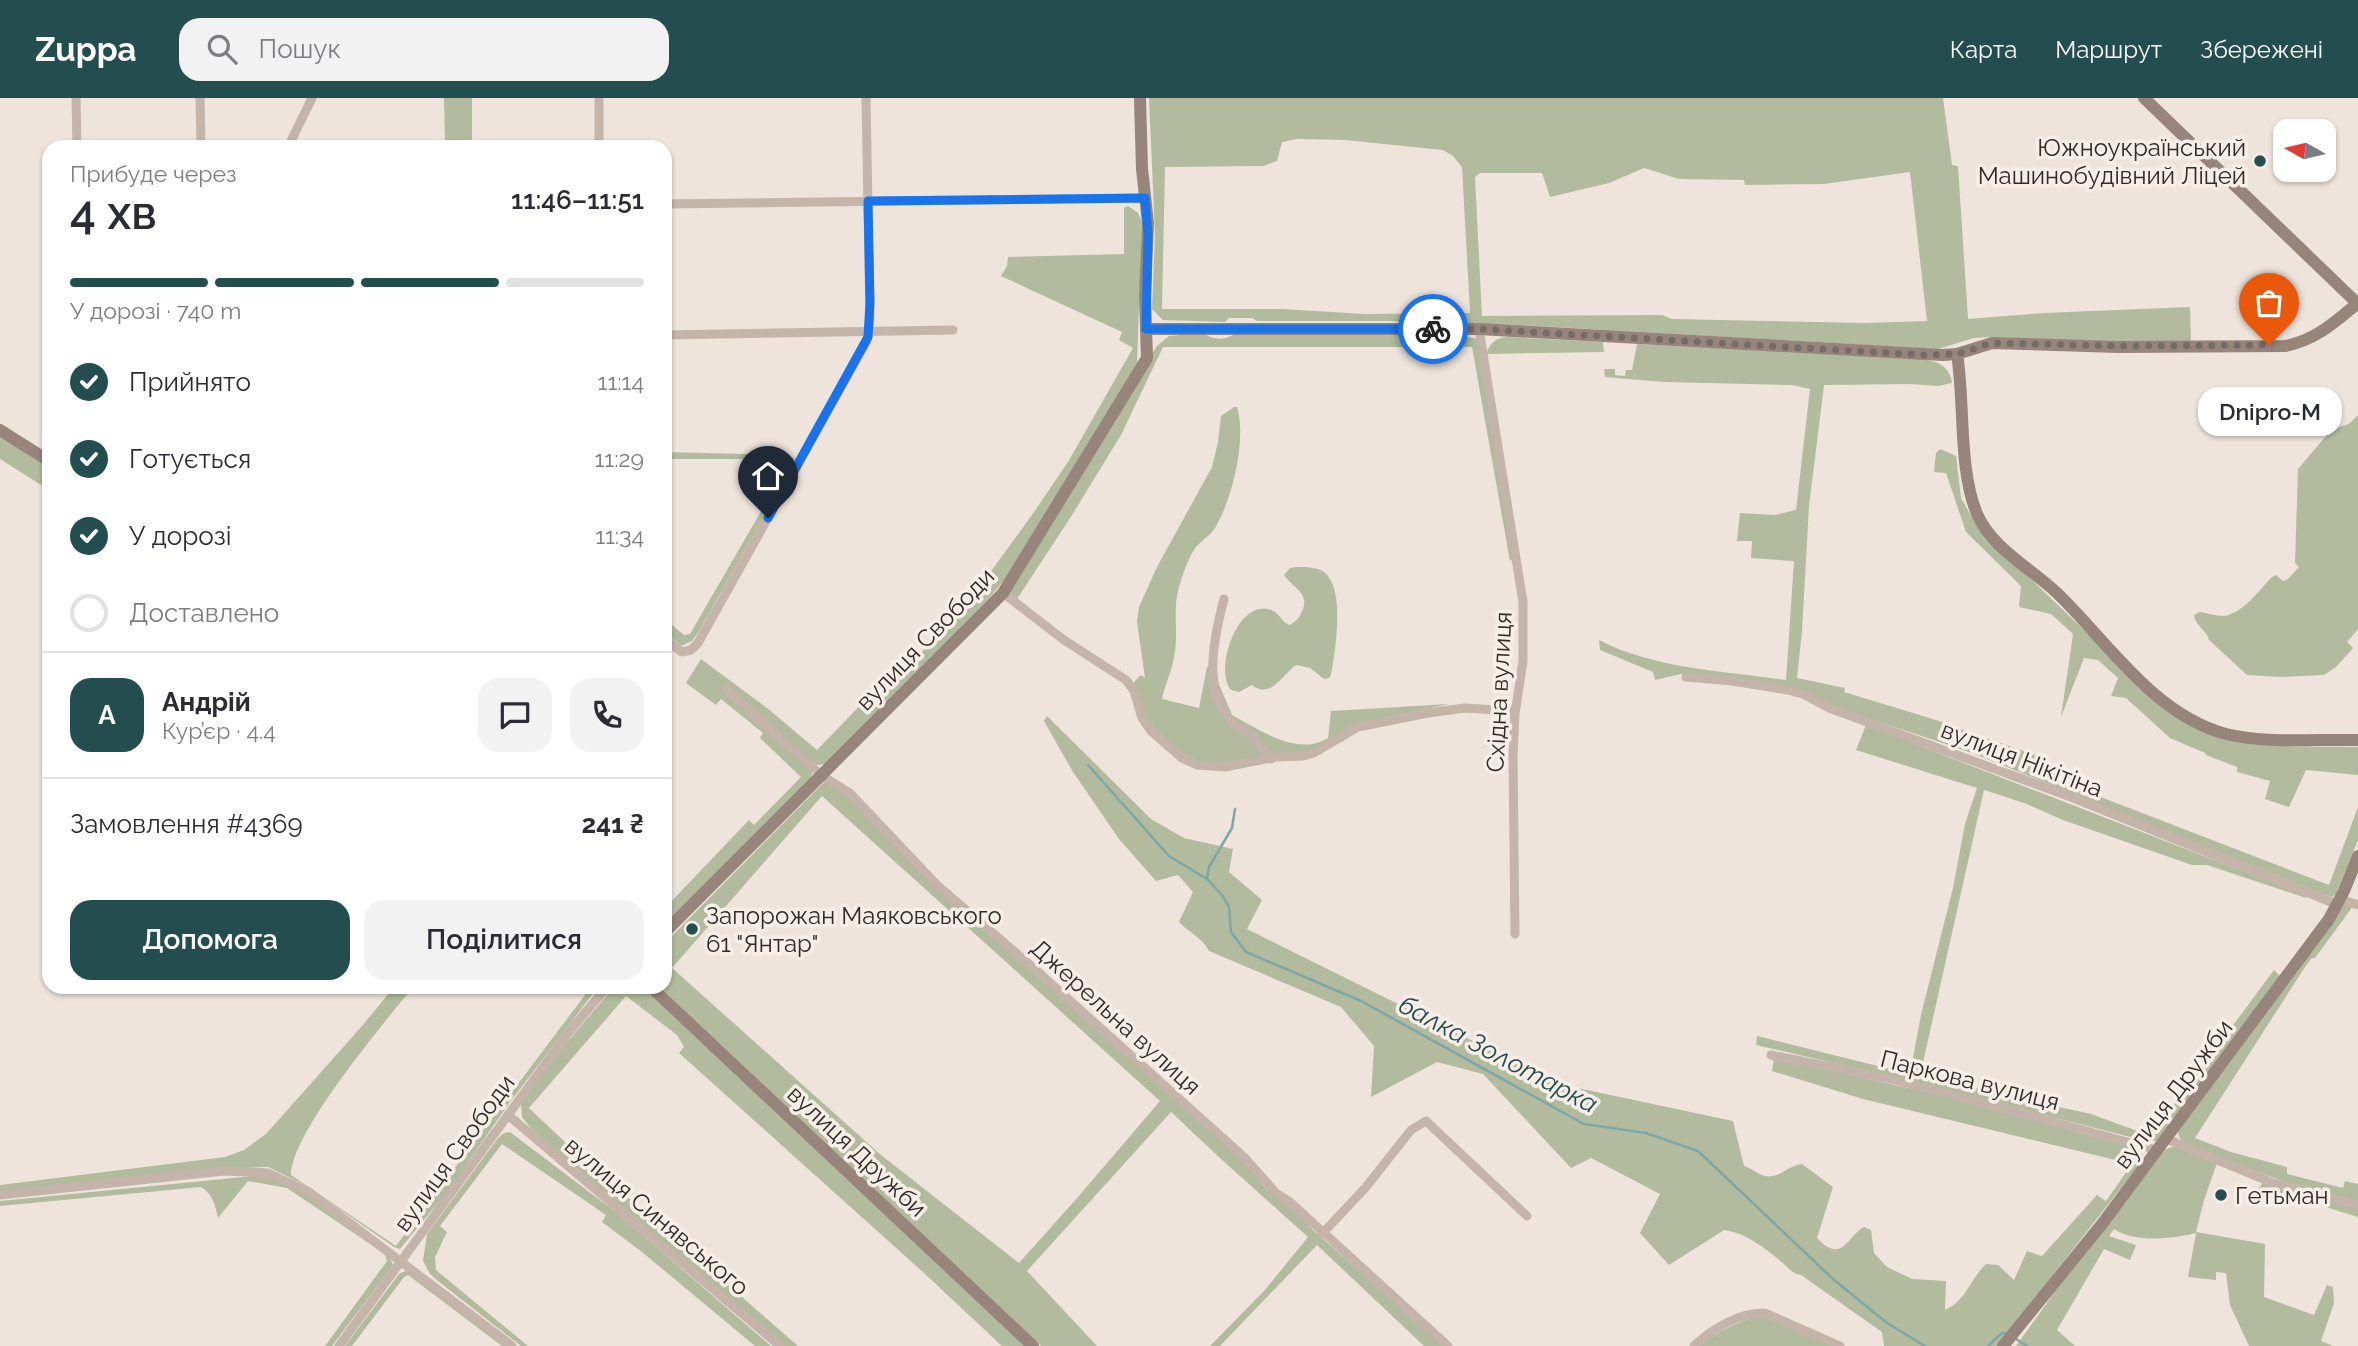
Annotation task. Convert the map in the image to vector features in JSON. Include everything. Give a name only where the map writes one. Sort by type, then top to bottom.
[{"type":"street","points":[[76,98],[76,140]]},
{"type":"street","points":[[200,98],[201,140]]},
{"type":"street","points":[[291,140],[312,98]]},
{"type":"street","points":[[599,98],[599,140]]},
{"type":"street","points":[[672,645],[682,652],[691,650],[698,643],[858,359],[869,332],[866,98]]},
{"type":"street","name":"вулиця Свободи","points":[[672,925],[1003,593],[1147,358],[1148,234],[1141,154],[1140,98]]},
{"type":"street","points":[[1146,329],[1479,329],[1924,355],[1957,354],[1992,343],[2285,346],[2318,335],[2358,303],[2144,98]]},
{"type":"street","points":[[672,204],[1145,198]]},
{"type":"street","name":"Східна вулиця","points":[[1479,329],[1523,601],[1522,661],[1515,710],[1515,934]]},
{"type":"street","points":[[672,335],[953,330]]},
{"type":"street","points":[[1957,354],[1970,491],[1979,517],[1997,542],[2057,593],[2163,701],[2190,719],[2224,733],[2255,739],[2358,740]]},
{"type":"street","points":[[0,430],[42,457]]},
{"type":"street","points":[[1003,593],[1063,640],[1126,680],[1134,691],[1142,718],[1151,731],[1182,758],[1197,765],[1216,767],[1314,753],[1351,730],[1367,724],[1464,708],[1515,710]]},
{"type":"street","points":[[1224,599],[1218,620],[1213,662],[1218,697],[1230,720],[1253,736],[1271,759]]},
{"type":"street","name":"вулиця Нікітіна","points":[[1686,677],[1732,681],[1803,694],[1829,708],[2071,797],[2339,902],[2358,905]]},
{"type":"street","name":"Джерельна вулиця","points":[[726,689],[821,775],[849,793],[938,886],[1230,1144],[1276,1193],[1290,1202],[1448,1346]]},
{"type":"street","name":"вулиця Дружби","points":[[2003,1346],[2167,1139],[2339,902],[2358,856]]},
{"type":"street","name":"вулиця Свободи","points":[[339,1346],[568,1033],[601,994]]},
{"type":"street","name":"вулиця Дружби","points":[[658,994],[1033,1346]]},
{"type":"street","name":"Паркова вулиця","points":[[1771,1055],[1896,1080],[2157,1150]]},
{"type":"street","name":"вулиця Синявського","points":[[508,1115],[780,1346]]},
{"type":"street","points":[[1322,1234],[1366,1187],[1411,1130],[1426,1121],[1527,1216]]},
{"type":"street","points":[[2167,1139],[2273,1183],[2358,1205]]},
{"type":"street","points":[[0,1195],[224,1171],[268,1173],[309,1192],[512,1346]]},
{"type":"street","points":[[1694,1346],[1713,1331],[1739,1317],[1765,1313],[1840,1346]]},
{"type":"green space","points":[[444,98],[472,98],[472,140],[445,140]]},
{"type":"green space","points":[[1149,98],[1943,98],[1952,165],[1958,166],[1968,319],[2190,307],[2191,341],[2105,344],[1992,337],[1974,338],[1938,349],[1521,325],[1257,321],[1252,318],[1229,318],[1225,322],[1163,320],[1152,309],[1155,234]],"holes":[[[1297,139],[1345,140],[1443,150],[1453,156],[1462,167],[1470,313],[1365,314],[1282,309],[1162,309],[1165,167],[1263,166],[1277,161],[1282,142]],[[1644,168],[1679,179],[1744,180],[1745,185],[1824,184],[1910,172],[1927,321],[1865,323],[1672,319],[1662,315],[1482,316],[1475,177],[1480,173],[1542,173],[1550,197],[1609,183]]]},
{"type":"green space","points":[[1128,206],[1138,213],[1142,222],[1137,363],[1005,579],[825,764],[817,765],[807,758],[725,694],[813,770],[811,779],[672,922],[672,901],[749,820],[754,825],[801,777],[760,738],[763,733],[721,699],[716,705],[686,683],[701,659],[767,708],[817,750],[910,654],[915,659],[966,606],[1068,462],[1133,348],[1119,340],[1122,332],[1001,276],[1007,266],[1008,257],[1124,254],[1124,208]]},
{"type":"green space","points":[[1203,333],[1220,339],[1236,333],[1457,335],[1478,339],[1481,344],[1483,380],[1515,557],[1510,561],[1472,347],[1163,347],[1121,435],[1017,599],[1009,592],[1157,346],[1169,336]]},
{"type":"green space","points":[[1507,337],[1603,342],[1604,352],[1486,354],[1494,341]]},
{"type":"green space","points":[[1637,344],[1919,359],[1936,362],[1945,368],[1952,383],[1938,386],[1824,385],[1809,506],[1797,678],[1845,688],[1844,692],[1936,720],[2046,759],[2041,774],[2329,885],[2358,807],[2358,840],[2336,894],[2332,897],[2325,895],[1972,753],[1844,710],[1797,689],[1681,674],[1655,680],[1653,672],[1600,650],[1599,640],[1621,650],[1666,663],[1786,680],[1794,561],[1751,558],[1752,541],[1737,541],[1740,513],[1775,515],[1796,510],[1810,389],[1792,385],[1664,382],[1605,377],[1604,369],[1615,369],[1615,375],[1625,376],[1626,370],[1632,370]]},
{"type":"green space","points":[[1237,407],[1240,420],[1240,435],[1232,486],[1215,528],[1196,547],[1182,577],[1176,605],[1174,657],[1162,699],[1199,708],[1207,667],[1216,664],[1218,682],[1232,715],[1279,739],[1304,745],[1328,738],[1331,711],[1449,704],[1364,722],[1310,751],[1215,764],[1201,763],[1173,748],[1146,719],[1134,682],[1141,675],[1145,678],[1137,622],[1139,607],[1157,567],[1212,467],[1221,416]]},
{"type":"green space","points":[[2358,415],[2358,629],[2347,642],[2353,648],[2336,667],[2324,675],[2247,675],[2209,640],[2194,615],[2200,612],[2223,616],[2237,611],[2272,577],[2276,575],[2283,581],[2299,567],[2295,563],[2298,469],[2331,430],[2349,424]]},
{"type":"green space","points":[[0,436],[42,463],[42,486],[0,459]]},
{"type":"green space","points":[[1940,449],[1956,456],[1961,498],[1978,528],[2170,713],[2188,725],[2224,739],[2281,746],[2358,747],[2358,775],[2306,770],[2289,807],[2265,799],[2270,781],[2237,772],[2237,767],[2170,738],[2126,698],[2111,696],[2118,678],[2098,660],[2084,658],[2061,717],[2073,634],[2051,614],[2019,607],[2021,586],[1966,532],[1946,473],[1934,472],[1936,453]]},
{"type":"green space","points":[[672,452],[787,455],[794,458],[794,463],[698,633],[692,641],[681,646],[672,639],[672,625],[684,635],[690,634],[789,463],[785,459],[672,459]]},
{"type":"green space","points":[[1290,568],[1315,568],[1324,572],[1331,580],[1335,592],[1337,621],[1331,675],[1324,679],[1310,668],[1296,665],[1270,688],[1258,689],[1252,685],[1239,692],[1231,690],[1226,681],[1227,654],[1231,640],[1246,616],[1257,610],[1268,609],[1289,625],[1300,615],[1304,606],[1303,596],[1284,575]]},
{"type":"green space","points":[[1047,716],[1151,819],[1184,838],[1233,849],[1229,872],[1262,900],[1247,929],[1568,1086],[1733,1121],[1744,1166],[1770,1176],[1802,1164],[1833,1187],[1817,1238],[1826,1246],[1839,1249],[1864,1227],[1871,1230],[1874,1253],[1887,1267],[1912,1279],[1946,1281],[1945,1310],[1963,1296],[1986,1264],[1998,1265],[2014,1280],[2027,1251],[2042,1256],[2097,1195],[2106,1201],[2132,1164],[1863,1099],[1772,1071],[1774,1058],[1936,1094],[2135,1147],[2142,1152],[2143,1160],[1997,1346],[1884,1346],[1882,1332],[1801,1275],[1794,1273],[1762,1247],[1734,1232],[1724,1230],[1669,1265],[1640,1233],[1660,1194],[1591,1158],[1571,1168],[1483,1074],[1437,1062],[1371,1097],[1374,1046],[1341,1007],[1209,951],[1179,922],[1193,892],[1178,875],[1156,881],[1119,839],[1073,772],[1044,721]]},
{"type":"green space","points":[[1866,725],[2307,896],[2306,898],[2207,865],[2192,865],[1984,790],[1920,1076],[2091,1114],[2151,1136],[2274,970],[2281,977],[2161,1138],[2146,1141],[1756,1045],[1757,1036],[1910,1074],[1965,824],[1977,788],[1856,750]]},
{"type":"green space","points":[[826,780],[840,789],[1009,949],[1239,1155],[1266,1189],[1290,1205],[1313,1230],[1444,1346],[1424,1346],[1317,1245],[1220,1346],[1210,1346],[1265,1290],[1308,1237],[1171,1112],[1027,1271],[1097,1346],[1041,1346],[667,994],[672,994],[672,968],[672,936]],"holes":[[[822,796],[1160,1101],[1019,1263],[881,1155],[672,968]]]},
{"type":"green space","points":[[2343,903],[2352,905],[2351,909],[2315,958],[2305,967],[2195,1138],[2231,1152],[2287,1167],[2287,1174],[2343,1188],[2345,1181],[2358,1184],[2358,1201],[2285,1182],[2191,1147],[2182,1140],[2178,1129]]},
{"type":"green space","points":[[388,994],[407,994],[322,1107],[295,1156],[291,1175],[396,1246],[586,994],[593,994],[510,1102],[447,1192],[400,1249],[305,1185],[268,1167],[210,1169],[0,1193],[0,1185],[225,1157],[244,1150],[266,1134]]},
{"type":"green space","points":[[608,994],[652,994],[1028,1346],[1002,1346],[679,1053],[684,1047],[677,1035],[626,996],[529,1108],[798,1346],[784,1346],[534,1132],[522,1117],[521,1103],[567,1042]]},
{"type":"green space","points":[[510,1132],[617,1213],[771,1346],[755,1346],[602,1222],[606,1215],[502,1144],[440,1226],[447,1232],[435,1257],[436,1270],[528,1346],[521,1346],[438,1281],[430,1274],[423,1261],[427,1234],[498,1138]]},
{"type":"green space","points":[[2175,1146],[2217,1163],[2196,1232],[2265,1244],[2264,1297],[2314,1315],[2327,1285],[2333,1287],[2334,1303],[2321,1341],[2333,1346],[2249,1346],[2230,1305],[2226,1273],[2216,1272],[2216,1280],[2188,1277],[2196,1233],[2176,1237],[2143,1238],[2114,1229],[2109,1236],[2136,1245],[2130,1260],[2104,1249],[2057,1330],[2075,1346],[2016,1346],[2163,1150]]},
{"type":"green space","points":[[263,1175],[305,1194],[387,1251],[393,1265],[332,1346],[325,1346],[387,1261],[385,1254],[287,1188],[248,1181],[218,1218],[211,1196],[201,1187],[0,1206],[0,1201]]},
{"type":"green space","points":[[2263,1183],[2358,1209],[2358,1217],[2258,1189]]},
{"type":"green space","points":[[410,1272],[505,1346],[408,1275],[352,1346],[345,1346],[399,1274]]},
{"type":"green space","points":[[1761,1315],[1834,1346],[1700,1346],[1729,1327]]},
{"type":"waterway","name":"балка Золотарка","points":[[1088,765],[1169,856],[1207,879],[1222,895],[1229,907],[1231,932],[1246,952],[1361,1001],[1584,1124],[1646,1133],[1698,1151],[1833,1279],[1887,1323],[1925,1346]]},
{"type":"waterway","name":"балка Золотарка","points":[[1207,879],[1209,867],[1232,828],[1235,809]]},
{"type":"waterway","name":"балка Золотарка","points":[[1988,1346],[2002,1333],[2008,1334]]},
{"type":"waterway","name":"балка Золотарка","points":[[2016,1339],[2027,1346]]},
{"type":"way so far","points":[[1433,329],[1479,329],[1924,355],[1957,354],[1992,343],[2269,345]]},
{"type":"place","name":"Южноукраїнський Машинобудівний Ліцей","points":[[2260,161]]},
{"type":"place","name":"Dnipro-M","points":[[2269,345]]},
{"type":"place","name":"Запорожан Маяковського 61 \"Янтар\"","points":[[692,929]]},
{"type":"place","name":"Гетьман","points":[[2221,1195]]},
{"type":"route","points":[[768,518],[867,341],[870,327],[868,201],[1145,198],[1148,223],[1146,329],[1433,329]]}]
